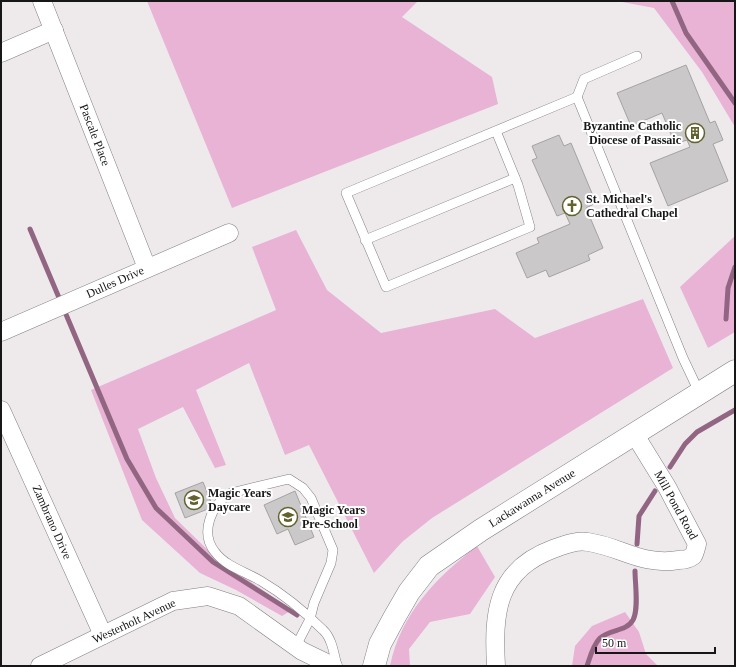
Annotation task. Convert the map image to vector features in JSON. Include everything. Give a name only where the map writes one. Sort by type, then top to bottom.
[{"type":"street","name":"Pascale Place","points":[[42,1],[147,268]]},
{"type":"street","points":[[1,53],[54,30]]},
{"type":"street","name":"Dulles Drive","points":[[1,332],[229,233]]},
{"type":"street","name":"Lackawanna Avenue","points":[[374,666],[380,644],[394,618],[409,592],[429,566],[480,530],[635,435],[735,371]]},
{"type":"street","name":"Zambrano Drive","points":[[3,419],[103,635]]},
{"type":"street","name":"Mill Pond Road","points":[[496,666],[494,636],[495,623],[504,588],[517,572],[538,555],[570,543],[587,541],[650,562],[667,562],[688,559],[694,555],[697,544],[667,487],[635,435]]},
{"type":"street","name":"Westerholt Avenue","points":[[40,666],[173,601],[208,596],[239,606],[316,659],[333,666]]},
{"type":"lane","points":[[637,56],[584,79],[577,98],[683,358],[700,394]]},
{"type":"lane","points":[[496,130],[515,178],[530,227],[386,287],[346,193],[496,130],[577,98]]},
{"type":"lane","points":[[365,240],[515,178]]},
{"type":"lane","points":[[296,646],[310,619],[314,603],[331,563],[333,550],[311,498],[303,488],[289,479],[231,493],[223,498],[207,525],[207,535],[215,552],[225,562],[262,581],[290,601],[310,619],[323,630],[328,637],[337,666]]},
{"type":"shaded area","points":[[147,1],[418,1],[402,17],[492,77],[498,104],[232,208]]},
{"type":"shaded area","points":[[617,1],[735,1],[735,127],[702,72],[654,8]]},
{"type":"shaded area","points":[[296,230],[327,290],[381,333],[495,309],[535,338],[643,299],[673,368],[432,518],[402,542],[374,573],[309,445],[285,455],[249,363],[196,390],[226,465],[215,468],[183,407],[138,429],[156,478],[175,518],[217,559],[292,610],[282,616],[236,590],[200,573],[142,520],[91,390],[276,310],[252,247]]},
{"type":"shaded area","points":[[735,236],[735,332],[708,348],[680,287]]},
{"type":"shaded area","points":[[477,546],[495,577],[470,614],[430,622],[409,649],[410,666],[390,666],[402,629],[422,598],[434,584]]},
{"type":"shaded area","points":[[625,612],[639,632],[646,654],[658,666],[572,666],[575,646],[592,626]]},
{"type":"building","name":"Byzantine Catholic Diocese of Passaic","points":[[686,65],[710,123],[715,121],[723,140],[713,144],[728,181],[668,206],[650,163],[690,147],[687,140],[675,144],[662,113],[631,126],[617,93]]},
{"type":"building","name":"St. Michael's Cathedral Chapel","points":[[559,135],[564,146],[571,143],[596,203],[586,208],[603,248],[588,255],[590,260],[549,277],[546,270],[527,278],[516,253],[539,243],[537,238],[570,224],[565,213],[557,216],[532,160],[537,158],[532,146]]},
{"type":"building","name":"Magic Years Daycare","points":[[203,482],[213,507],[185,518],[175,493]]},
{"type":"building","name":"Magic Years Pre-School","points":[[295,491],[314,537],[295,545],[288,529],[277,534],[264,505]]},
{"type":"waterway","points":[[672,1],[686,33],[735,103]]},
{"type":"waterway","points":[[30,229],[127,459],[156,508],[213,562],[297,615]]},
{"type":"waterway","points":[[726,319],[728,288],[735,267]]},
{"type":"waterway","points":[[670,467],[685,444],[697,432],[735,410]]},
{"type":"waterway","points":[[637,544],[639,516],[655,491]]},
{"type":"waterway","points":[[587,666],[594,648],[600,638],[608,633],[626,627],[633,620],[636,610],[635,571]]},
{"type":"place","name":"Byzantine Catholic Diocese of Passaic","points":[[695,133]]},
{"type":"place","name":"St. Michael's Cathedral Chapel","points":[[572,206]]},
{"type":"place","name":"Magic Years Daycare","points":[[194,500]]},
{"type":"place","name":"Magic Years Pre-School","points":[[288,517]]}]
